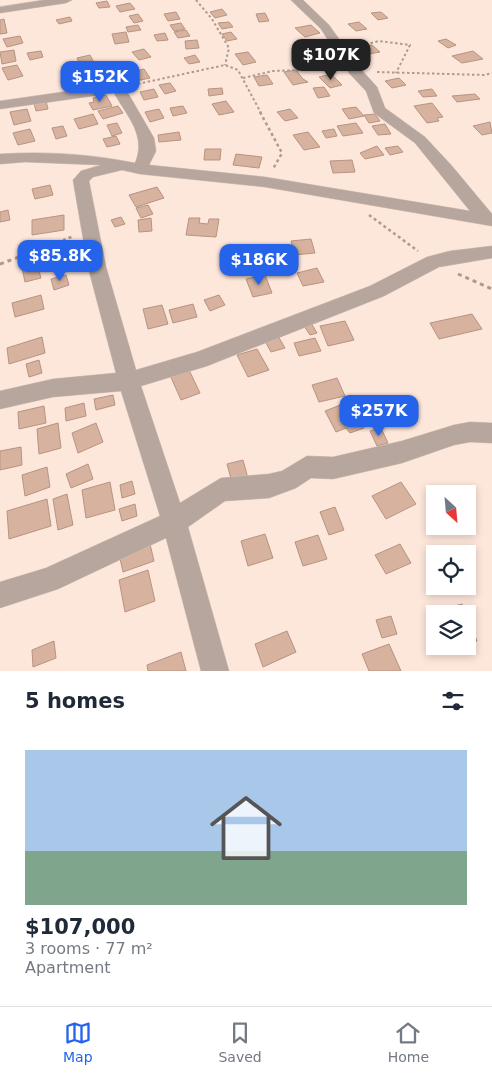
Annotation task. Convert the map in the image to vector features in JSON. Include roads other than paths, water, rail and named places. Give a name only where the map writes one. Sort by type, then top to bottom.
[{"type":"street","points":[[0,10],[66,0]]},
{"type":"street","points":[[297,0],[325,27],[344,55],[372,90],[379,110],[420,140],[489,219]]},
{"type":"street","points":[[0,105],[118,88],[147,138],[148,151],[131,167],[88,174],[81,180],[87,226],[129,381],[174,522],[215,671]]},
{"type":"street","points":[[2,157],[98,160],[131,167],[265,182],[489,219]]},
{"type":"street","points":[[0,400],[53,388],[129,381],[200,360],[344,304],[433,262],[450,256],[492,252]]},
{"type":"street","points":[[0,595],[49,580],[174,522],[220,490],[269,486],[288,480],[307,467],[333,468],[402,452],[454,435],[470,432],[492,433]]}]
